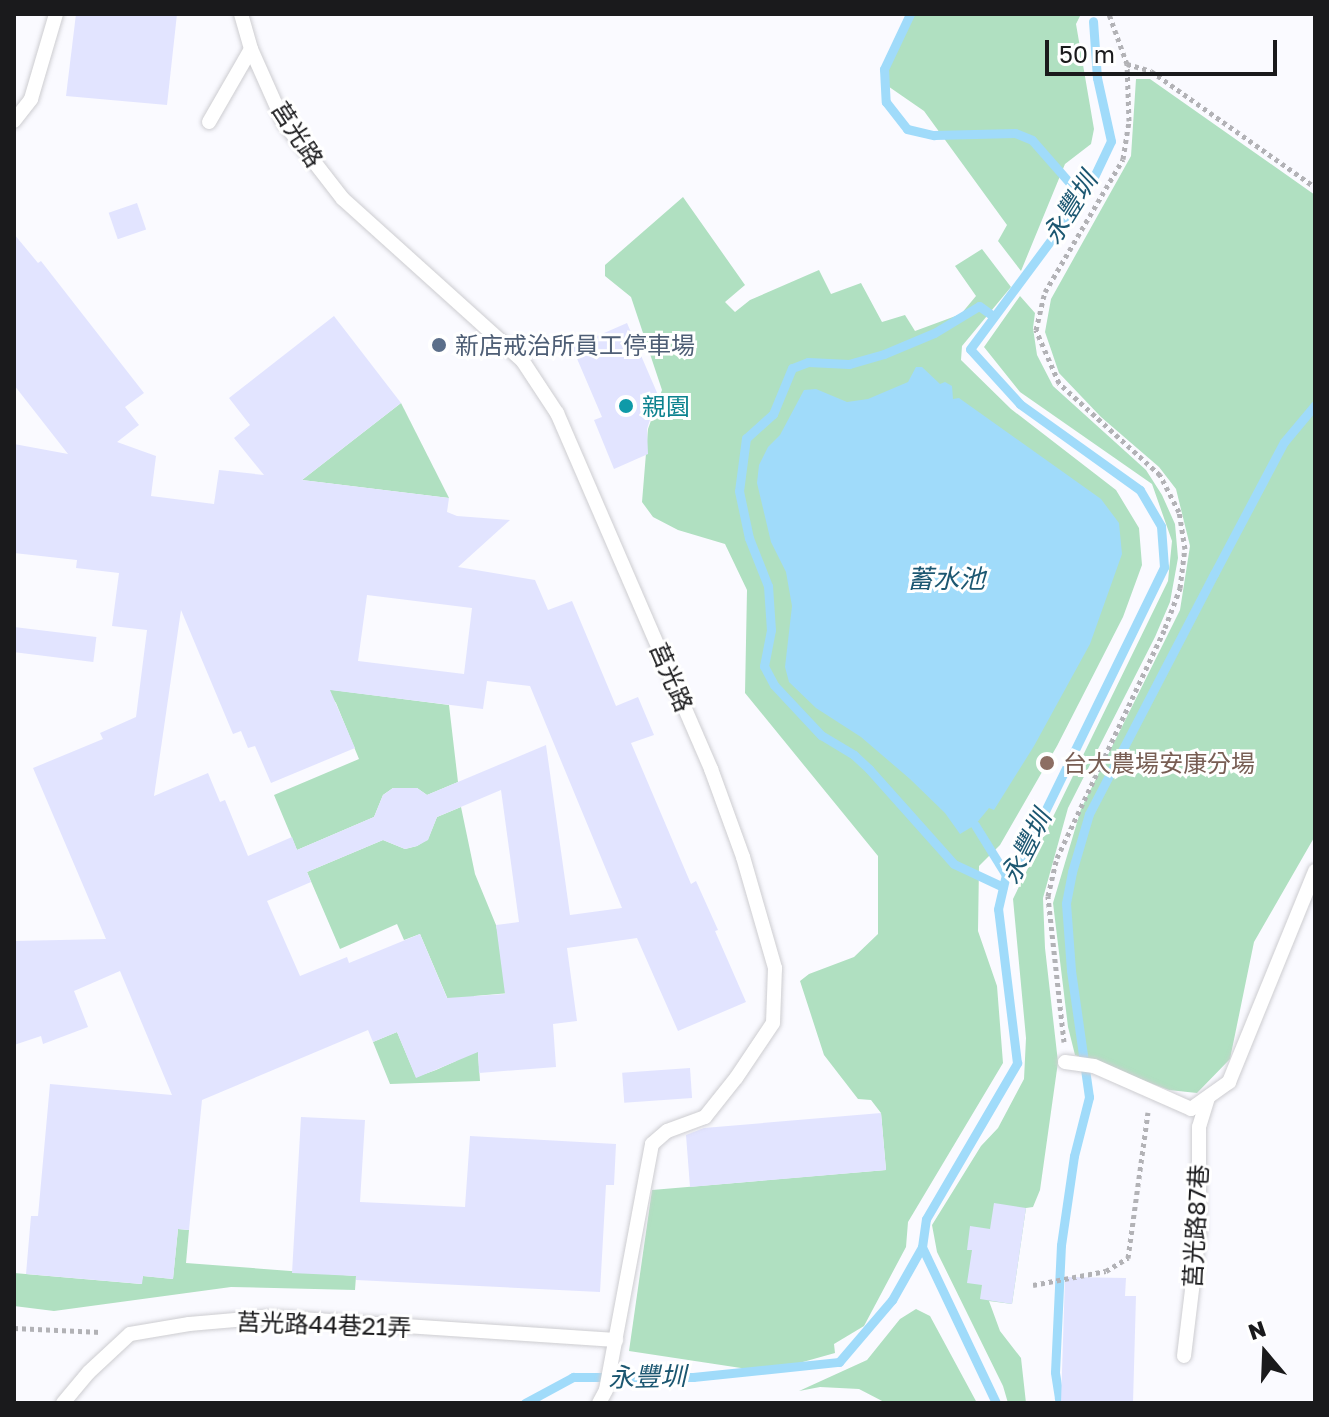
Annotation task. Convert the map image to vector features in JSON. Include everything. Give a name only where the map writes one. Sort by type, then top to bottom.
[{"type":"lane","points":[[14,121],[31,99],[56,14]]},
{"type":"lane","name":"莒光路","points":[[241,14],[251,49],[284,123],[343,199],[522,360],[557,413],[711,769],[759,910],[775,968],[773,1023],[705,1117],[667,1131],[652,1144],[616,1340],[602,1396]]},
{"type":"lane","points":[[209,122],[251,49]]},
{"type":"lane","points":[[1065,1058],[1094,1066],[1191,1109],[1229,1082],[1315,871]]},
{"type":"lane","name":"莒光路87巷","points":[[1184,1356],[1199,1232],[1199,1127],[1208,1097]]},
{"type":"lane","name":"莒光路44巷21弄","points":[[130,1334],[270,1317],[616,1340]]},
{"type":"lane","points":[[63,1403],[89,1372],[130,1334]]},
{"type":"path","points":[[1065,1058],[1048,896],[1057,858],[1165,628],[1180,588],[1185,549],[1179,512],[1160,475],[1059,383],[1036,330],[1045,292],[1123,159],[1129,121],[1127,64],[1109,14]]},
{"type":"path","points":[[1127,64],[1151,71],[1315,187]]},
{"type":"path","points":[[1033,1285],[1106,1271],[1128,1258],[1150,1091]]},
{"type":"path","points":[[14,1328],[130,1334]]},
{"type":"green space","points":[[914,14],[1081,14],[1076,24],[1094,129],[1091,144],[1065,164],[1021,271],[998,241],[1007,225],[924,111],[882,82]]},
{"type":"green space","points":[[1136,79],[1150,79],[1315,195],[1315,836],[1254,942],[1230,1059],[1197,1093],[1169,1090],[1075,1055],[1068,1027],[1053,903],[1081,809],[1180,610],[1190,546],[1176,489],[1159,467],[1101,417],[1059,373],[1045,332],[1051,299],[1131,156]]},
{"type":"green space","points":[[683,197],[745,285],[725,302],[735,312],[750,300],[819,270],[831,294],[861,283],[882,322],[905,315],[915,331],[961,314],[976,296],[955,266],[982,249],[1011,287],[962,346],[961,360],[1011,409],[1116,490],[1139,528],[1142,565],[1123,617],[1057,746],[1000,845],[979,866],[978,931],[997,986],[1003,1063],[908,1222],[906,1247],[864,1326],[834,1344],[835,1353],[767,1372],[629,1351],[652,1190],[886,1170],[881,1113],[871,1100],[858,1099],[824,1055],[800,981],[809,974],[854,957],[878,934],[878,856],[745,693],[747,590],[725,544],[678,530],[653,517],[642,502],[648,429],[662,390],[631,297],[605,276],[605,265]]},
{"type":"green space","points":[[1020,296],[1035,313],[1033,328],[1037,355],[1053,386],[1146,470],[1162,495],[1175,524],[1178,558],[1170,602],[1155,637],[1068,808],[1043,898],[1045,948],[1058,1062],[1040,1190],[1033,1207],[1026,1208],[1012,1304],[989,1301],[1000,1331],[1021,1358],[1026,1403],[1008,1403],[1003,1386],[937,1252],[932,1225],[981,1146],[998,1128],[1024,1079],[1026,1038],[1013,899],[1168,581],[1172,541],[1152,484],[1020,392],[984,347]]},
{"type":"green space","points":[[401,403],[449,498],[302,480]]},
{"type":"green space","points":[[325,689],[449,705],[458,782],[427,795],[417,788],[393,788],[383,795],[374,817],[297,850],[274,795],[359,759],[336,703]]},
{"type":"green space","points":[[461,807],[475,874],[496,925],[511,993],[474,996],[480,1081],[390,1084],[373,1042],[397,1032],[416,1077],[436,1070],[456,1061],[452,1009],[420,934],[404,940],[397,924],[340,949],[307,872],[383,840],[405,849],[417,846],[428,839],[437,817]]},
{"type":"green space","points":[[178,1229],[189,1230],[186,1263],[356,1276],[355,1290],[231,1287],[54,1311],[14,1306],[14,1273],[141,1284],[143,1276],[173,1279]]},
{"type":"green space","points":[[916,1309],[930,1316],[977,1403],[886,1403],[859,1389],[820,1387],[799,1391],[867,1360],[900,1319]]},
{"type":"water","name":"蓄水池","points":[[916,367],[922,367],[940,384],[945,382],[952,386],[953,399],[959,398],[1101,499],[1119,523],[1122,554],[1090,644],[1034,746],[994,810],[989,808],[975,825],[960,834],[945,813],[910,779],[861,737],[816,708],[789,682],[785,667],[792,606],[786,572],[771,542],[757,483],[759,465],[768,447],[780,435],[804,390],[816,389],[847,402],[868,399],[908,382]]},
{"type":"building","points":[[76,14],[177,14],[167,105],[66,96]]},
{"type":"building","points":[[137,203],[146,229],[118,239],[109,213]]},
{"type":"building","points":[[14,234],[38,263],[41,261],[144,393],[125,407],[139,425],[117,442],[156,456],[151,496],[214,504],[219,470],[264,475],[234,438],[250,425],[229,398],[334,316],[401,403],[302,480],[449,498],[447,512],[457,516],[510,520],[458,567],[535,580],[548,610],[572,601],[616,706],[638,697],[654,735],[631,743],[691,884],[696,881],[718,930],[715,931],[746,1002],[678,1031],[637,938],[567,948],[577,1021],[553,1024],[556,1067],[479,1073],[478,1052],[416,1078],[397,1032],[373,1042],[368,1030],[202,1100],[189,1230],[178,1229],[173,1279],[143,1276],[142,1284],[26,1274],[31,1216],[38,1216],[50,1084],[172,1095],[120,971],[74,991],[88,1027],[43,1044],[41,1036],[14,1045],[14,941],[106,939],[33,768],[103,739],[100,733],[136,717],[147,630],[112,626],[119,573],[76,568],[77,560],[14,553],[14,444],[68,454],[14,385]],"holes":[[[367,595],[472,608],[464,674],[358,661]],[[181,610],[233,734],[241,731],[248,748],[255,746],[271,783],[355,748],[330,690],[483,709],[487,681],[530,686],[622,908],[570,915],[546,745],[427,795],[417,788],[393,788],[383,795],[374,817],[297,850],[292,837],[248,856],[225,800],[220,802],[208,773],[154,796]],[[501,790],[519,922],[496,925],[505,994],[447,998],[420,934],[349,963],[347,957],[300,976],[267,901],[311,882],[307,872],[383,840],[405,849],[417,846],[428,840],[437,817]]]},
{"type":"building","name":"親園","points":[[627,323],[658,395],[647,429],[648,454],[614,469],[594,420],[602,417],[572,347]]},
{"type":"building","points":[[14,627],[96,637],[93,662],[14,652]]},
{"type":"building","points":[[690,1068],[692,1098],[624,1103],[622,1073]]},
{"type":"building","points":[[881,1113],[886,1170],[690,1187],[686,1135],[704,1128]]},
{"type":"building","points":[[301,1117],[365,1120],[360,1202],[465,1207],[470,1136],[616,1144],[614,1185],[606,1185],[600,1292],[356,1280],[356,1276],[292,1273]]},
{"type":"building","points":[[994,1203],[1026,1208],[1012,1304],[980,1299],[982,1285],[967,1283],[972,1250],[967,1250],[970,1226],[990,1229]]},
{"type":"building","points":[[1065,1277],[1126,1278],[1125,1296],[1136,1296],[1133,1403],[1061,1403]]},
{"type":"waterway","points":[[910,14],[884,69],[886,102],[907,129],[934,135],[1015,133],[1032,140],[1082,197]]},
{"type":"waterway","name":"永豐圳","points":[[525,1403],[573,1377],[693,1377],[839,1362],[892,1300],[922,1247],[926,1219],[1017,1063],[998,909],[1006,875],[1027,848],[1164,567],[1161,526],[1140,490],[1020,404],[970,349],[1063,224],[1092,181],[1111,141],[1097,78],[1093,21]]},
{"type":"waterway","points":[[993,316],[979,306],[934,333],[884,354],[849,364],[808,362],[792,368],[773,414],[746,438],[739,491],[749,538],[768,586],[771,630],[764,666],[774,685],[821,735],[854,755],[869,769],[954,864],[1003,887]]},
{"type":"waterway","points":[[1074,1403],[1059,1398],[1055,1372],[1061,1245],[1074,1156],[1089,1097],[1071,970],[1066,903],[1072,872],[1089,814],[1284,442],[1315,405]]},
{"type":"waterway","points":[[975,825],[1006,875]]},
{"type":"waterway","points":[[922,1247],[996,1403]]},
{"type":"place","name":"新店戒治所員工停車場","points":[[439,345]]},
{"type":"place","name":"親園","points":[[626,406]]},
{"type":"place","name":"台大農場安康分場","points":[[1047,763]]}]
